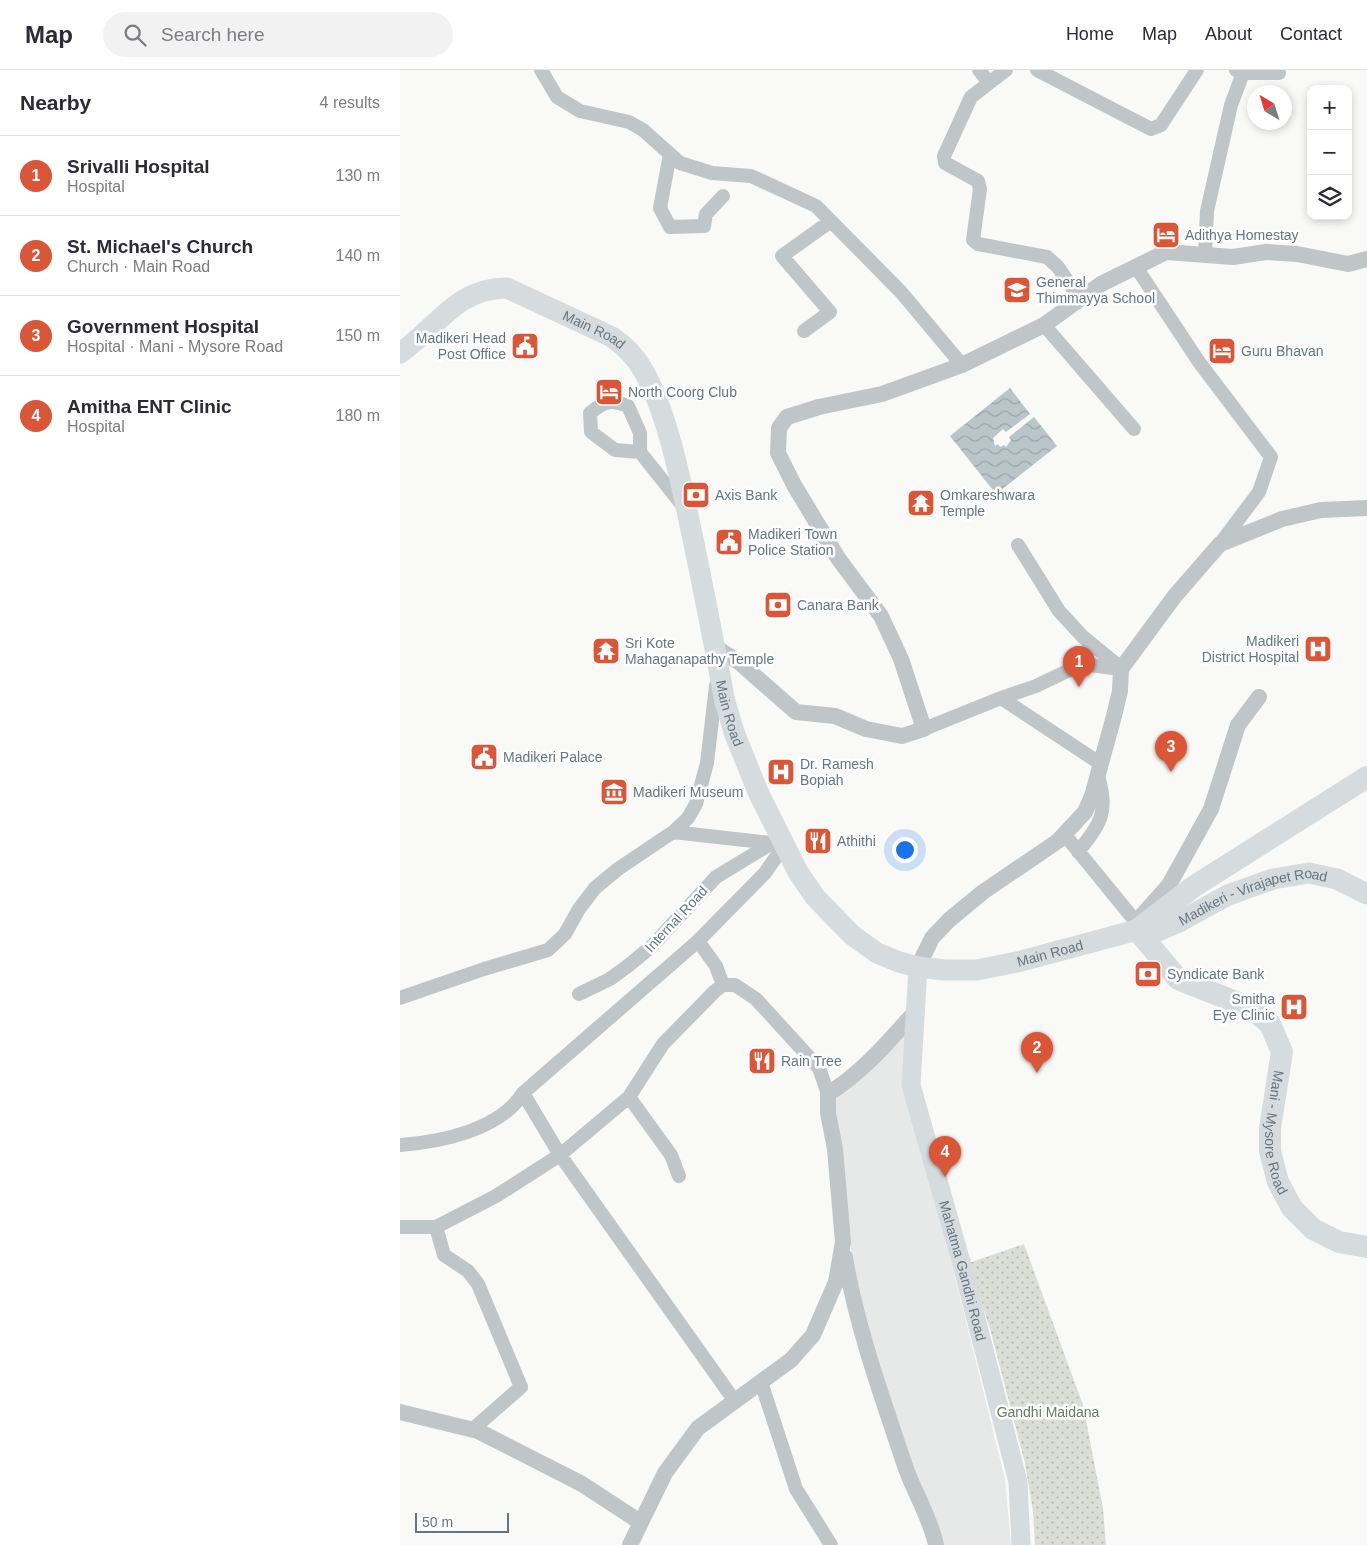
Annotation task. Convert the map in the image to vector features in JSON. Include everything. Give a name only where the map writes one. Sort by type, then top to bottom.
[{"type":"highway","points":[[1137,926],[1193,887],[1366,781]]},
{"type":"highway","name":"Mani - Mysore Road","points":[[1137,926],[1178,980],[1251,1008],[1270,1024],[1282,1052],[1270,1128],[1270,1151],[1278,1182],[1292,1208],[1313,1229],[1339,1242],[1367,1247]]},
{"type":"main road","name":"Main Road","points":[[400,354],[458,303],[472,294],[489,288],[507,288],[612,338],[630,352],[647,379],[668,436],[687,510],[734,735],[778,843],[815,897],[852,935],[877,953],[918,967],[945,970],[977,970],[1065,951],[1137,926]]},
{"type":"main road","name":"Madikeri - Virajapet Road","points":[[1137,926],[1155,932],[1177,923],[1228,895],[1273,879],[1309,873],[1337,879],[1367,894]]},
{"type":"main road","name":"Mahatma Gandhi Road","points":[[918,967],[911,1085],[965,1276],[1018,1482],[1022,1545]]},
{"type":"street","points":[[541,70],[557,97],[580,111],[629,122],[643,130],[680,163],[712,172],[751,176],[816,206],[901,292],[962,365]]},
{"type":"street","points":[[980,70],[989,83]]},
{"type":"street","points":[[1006,70],[971,97],[944,156],[946,163],[978,181],[980,189],[973,240],[978,244],[1047,257],[1058,266],[1080,299]]},
{"type":"street","points":[[1037,70],[1151,129],[1161,125],[1197,70]]},
{"type":"street","points":[[1205,254],[1207,211],[1239,72],[1280,73]]},
{"type":"street","points":[[670,154],[660,208],[670,227],[704,226],[706,214],[723,196]]},
{"type":"street","points":[[804,331],[830,312],[782,256],[831,221]]},
{"type":"street","points":[[924,729],[901,659],[881,616],[838,558],[778,453],[779,428],[787,417],[819,407],[882,394],[962,365],[1044,325],[1101,284],[1166,252],[1233,257],[1266,252],[1297,254],[1348,264],[1367,259]]},
{"type":"street","points":[[918,967],[932,938],[949,920],[982,892],[1065,836],[1085,812],[1100,770],[1120,691],[1122,669],[1174,597],[1220,544],[1259,492],[1271,457],[1200,362],[1136,267]]},
{"type":"street","points":[[1044,325],[1134,430]]},
{"type":"street","points":[[640,452],[687,510]]},
{"type":"street","points":[[1220,544],[1282,519],[1321,510],[1367,508]]},
{"type":"street","points":[[1018,545],[1059,611],[1083,636],[1122,669]]},
{"type":"street","points":[[400,998],[484,968],[548,950],[565,934],[579,909],[595,888],[618,869],[674,832],[688,818],[702,788],[713,722],[717,656],[740,663],[796,712],[835,716],[866,729],[902,736],[1036,686],[1082,664],[1122,669]]},
{"type":"street","points":[[1065,836],[1137,926],[1169,885],[1211,809],[1238,725],[1259,697]]},
{"type":"street","points":[[1001,698],[1100,770],[1104,795],[1100,820],[1078,852]]},
{"type":"street","points":[[400,1145],[429,1143],[462,1135],[516,1104],[523,1093],[698,941],[765,873],[778,843],[674,832]]},
{"type":"street","name":"Internal Road","points":[[579,994],[610,979],[652,946],[716,877],[778,843]]},
{"type":"street","points":[[698,941],[716,966],[723,985]]},
{"type":"street","points":[[400,1226],[436,1228],[496,1196],[560,1155],[629,1098],[663,1044],[715,991],[723,985],[735,985],[756,999],[819,1068],[828,1094],[828,1113],[835,1149],[843,1242],[857,1310],[904,1465],[933,1532],[936,1545]]},
{"type":"street","points":[[828,1094],[850,1080],[864,1067],[916,1012]]},
{"type":"street","points":[[523,1093],[560,1155],[734,1400]]},
{"type":"street","points":[[629,1098],[671,1155],[679,1176]]},
{"type":"street","points":[[436,1228],[444,1255],[468,1272],[478,1284],[521,1387],[472,1429]]},
{"type":"street","points":[[630,1545],[665,1473],[698,1428],[791,1360],[813,1335],[836,1282],[843,1242]]},
{"type":"street","points":[[760,1382],[796,1489],[831,1545]]},
{"type":"street","points":[[400,1412],[472,1429],[582,1484],[640,1522]]},
{"type":"shaded area","points":[[905,1031],[903,1086],[956,1281],[1005,1479],[1011,1545],[939,1545],[910,1463],[865,1316],[848,1234],[832,1098]]},
{"type":"green space","name":"Gandhi Maidana","points":[[1024,1244],[1083,1405],[1103,1508],[1106,1545],[1035,1545],[1033,1512],[1025,1463],[990,1329],[969,1263]]},
{"type":"water","points":[[1010,388],[1030,414],[1006,432],[1003,429],[993,438],[995,446],[998,444],[1000,447],[1004,445],[1006,447],[1011,440],[1009,437],[1034,417],[1057,446],[996,494],[950,436]]},
{"type":"place","name":"Adithya Homestay","points":[[1166,235]]},
{"type":"place","name":"General Thimmayya School","points":[[1017,290]]},
{"type":"place","name":"Madikeri Head Post Office","points":[[525,346]]},
{"type":"place","name":"Guru Bhavan","points":[[1222,351]]},
{"type":"place","name":"North Coorg Club","points":[[609,392]]},
{"type":"place","name":"Axis Bank","points":[[696,495]]},
{"type":"place","name":"Omkareshwara Temple","points":[[921,503]]},
{"type":"place","name":"Madikeri Town Police Station","points":[[729,542]]},
{"type":"place","name":"Canara Bank","points":[[778,605]]},
{"type":"place","name":"Madikeri District Hospital","points":[[1318,649]]},
{"type":"place","name":"Sri Kote Mahaganapathy Temple","points":[[606,651]]},
{"type":"place","name":"Srivalli Hospital","points":[[1079,687]]},
{"type":"place","name":"Madikeri Palace","points":[[484,757]]},
{"type":"place","name":"Dr. Ramesh Bopiah","points":[[781,772]]},
{"type":"place","name":"Government Hospital","points":[[1171,772]]},
{"type":"place","name":"Madikeri Museum","points":[[614,792]]},
{"type":"place","name":"Athithi","points":[[818,841]]},
{"type":"place","name":"Syndicate Bank","points":[[1148,974]]},
{"type":"place","name":"Smitha Eye Clinic","points":[[1294,1007]]},
{"type":"place","name":"Rain Tree","points":[[762,1061]]},
{"type":"place","name":"St. Michael's Church","points":[[1037,1073]]},
{"type":"place","name":"Amitha ENT Clinic","points":[[945,1177]]}]
